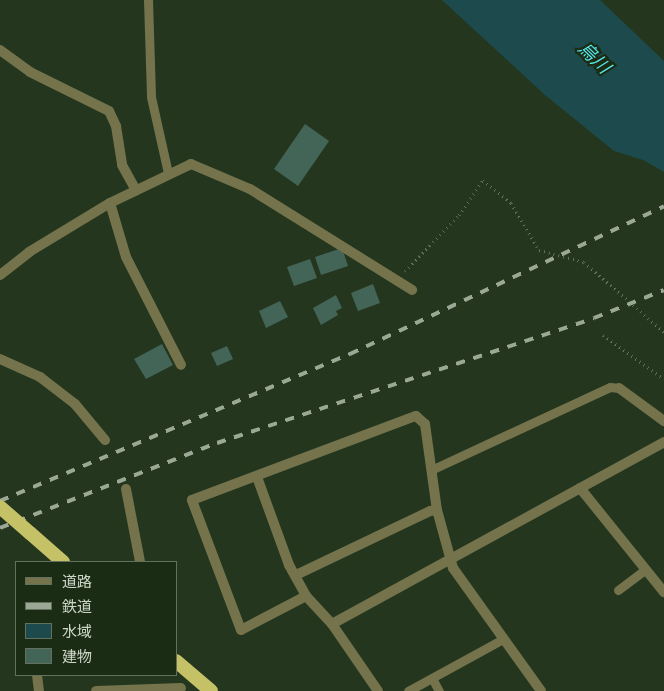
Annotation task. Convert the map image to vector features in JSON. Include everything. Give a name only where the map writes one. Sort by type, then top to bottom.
[{"type":"highway","points":[[0,507],[62,561]]},
{"type":"highway","points":[[178,663],[211,691]]},
{"type":"street","points":[[0,50],[30,72],[109,111],[116,126],[122,166],[136,190]]},
{"type":"street","points":[[0,275],[29,252],[110,203],[168,174],[197,164],[250,189],[412,290]]},
{"type":"street","points":[[110,203],[126,257],[181,365]]},
{"type":"street","points":[[0,359],[40,376],[75,404],[106,440]]},
{"type":"street","points":[[619,388],[664,421]]},
{"type":"street","points":[[306,596],[246,630],[237,624],[192,500],[416,416],[424,424],[437,510],[449,559],[541,691]]},
{"type":"street","points":[[332,624],[664,442]]},
{"type":"street","points":[[256,477],[288,565],[296,575],[306,596],[332,624],[378,691]]},
{"type":"street","points":[[580,488],[664,592]]},
{"type":"street","points":[[126,489],[140,561]]},
{"type":"street","points":[[296,575],[421,515],[437,510]]},
{"type":"street","points":[[96,691],[180,689],[192,675]]},
{"type":"street","points":[[37,676],[39,691]]},
{"type":"lane","points":[[148,0],[151,97],[168,174]]},
{"type":"lane","points":[[431,470],[610,388],[619,388]]},
{"type":"lane","points":[[618,590],[645,570]]},
{"type":"lane","points":[[408,691],[503,638]]},
{"type":"lane","points":[[432,678],[439,691]]},
{"type":"path","points":[[396,280],[459,215],[483,180],[511,203],[539,250],[584,262],[664,332]]},
{"type":"path","points":[[603,334],[664,379]]},
{"type":"water","name":"烏川","points":[[442,0],[600,0],[664,61],[664,172],[643,160],[614,151],[545,95]]},
{"type":"building","points":[[305,124],[329,141],[298,186],[274,169]]},
{"type":"building","points":[[342,248],[348,266],[321,275],[315,257]]},
{"type":"building","points":[[310,259],[317,278],[294,286],[287,267]]},
{"type":"building","points":[[373,284],[380,303],[358,311],[351,293]]},
{"type":"building","points":[[336,295],[342,308],[336,311],[338,315],[321,325],[313,308]]},
{"type":"building","points":[[280,301],[288,317],[266,328],[259,311]]},
{"type":"building","points":[[162,344],[173,365],[146,379],[134,359]]},
{"type":"building","points":[[227,346],[233,359],[217,366],[211,353]]},
{"type":"railway","points":[[0,501],[350,354],[664,206]]},
{"type":"railway","points":[[0,528],[217,443],[594,318],[664,290]]}]
